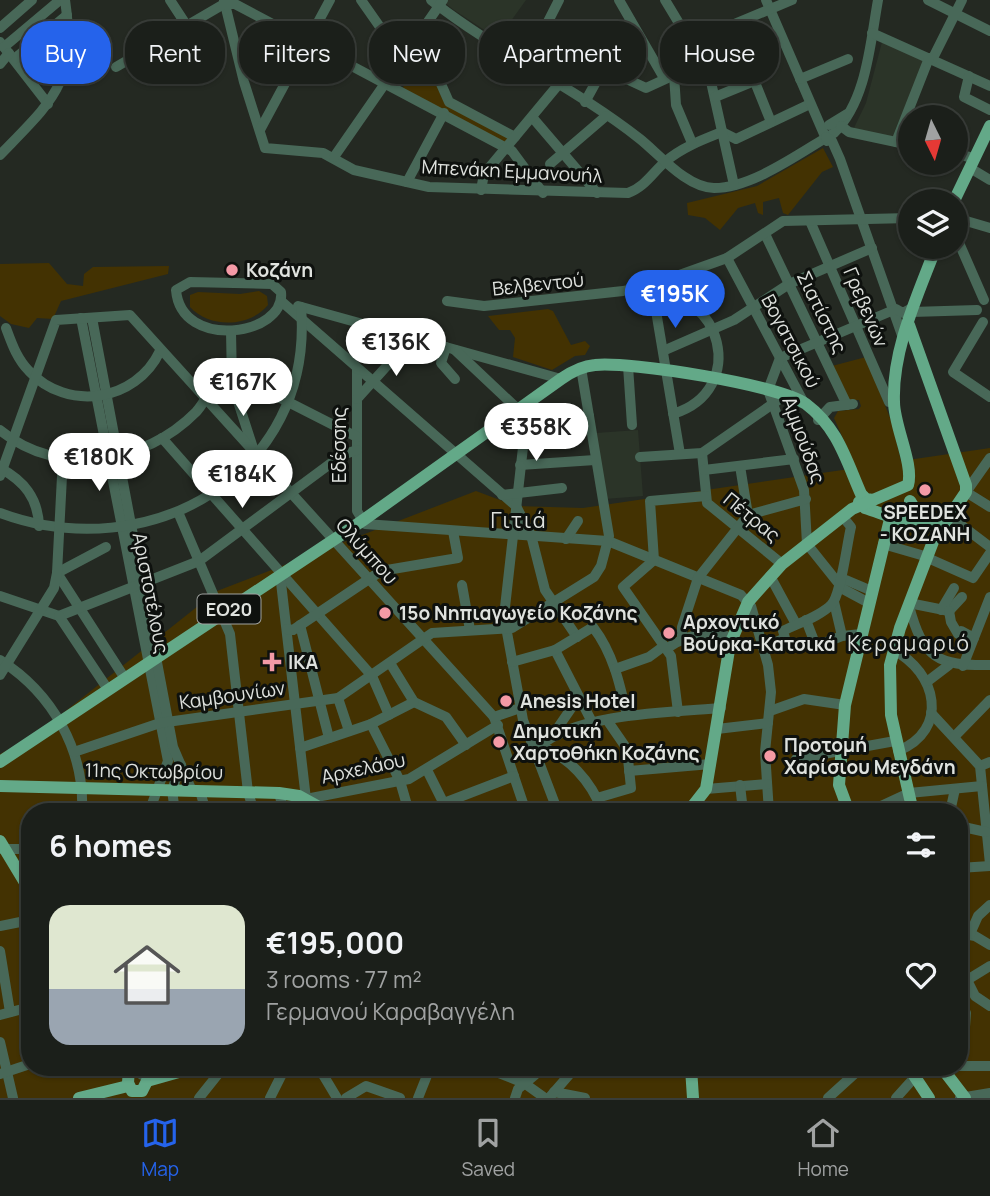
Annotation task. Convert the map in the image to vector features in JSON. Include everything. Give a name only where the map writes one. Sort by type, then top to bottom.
[{"type":"main road","points":[[960,189],[990,127]]},
{"type":"main road","points":[[695,803],[706,789],[732,638],[748,602],[782,564],[843,517],[860,505],[907,488],[910,480],[894,402],[908,330],[932,259]]},
{"type":"main road","points":[[908,330],[963,472],[966,492],[923,556]]},
{"type":"main road","points":[[908,330],[925,375]]},
{"type":"main road","name":"ΕΟ20","points":[[3,756],[60,723],[107,688],[362,521],[456,455],[525,413],[561,379],[580,368],[596,365],[628,366],[768,390],[804,402],[838,437],[862,495],[873,500]]},
{"type":"main road","name":"ΕΟ20","points":[[786,395],[819,418],[831,434],[860,505]]},
{"type":"main road","points":[[895,493],[910,501],[926,525],[927,533],[915,586],[893,650],[889,679],[897,746],[911,803]]},
{"type":"main road","points":[[895,493],[886,503],[895,516]]},
{"type":"main road","points":[[846,803],[839,786],[845,705],[883,544],[895,516],[908,512],[910,501]]},
{"type":"main road","points":[[860,505],[926,525],[937,525],[947,518]]},
{"type":"main road","name":"11ης Οκτωβρίου","points":[[0,786],[279,793],[313,803]]},
{"type":"main road","points":[[2,846],[21,877]]},
{"type":"main road","points":[[79,1098],[163,1076]]},
{"type":"main road","points":[[692,1076],[693,1098]]},
{"type":"main road","points":[[913,1076],[929,1098]]},
{"type":"main road","points":[[950,1076],[963,1097]]},
{"type":"street","points":[[0,28],[32,0]]},
{"type":"street","points":[[0,64],[7,50],[62,0],[67,15],[67,66],[60,87],[48,104],[0,154]]},
{"type":"street","points":[[170,0],[184,21]]},
{"type":"street","points":[[319,21],[330,0]]},
{"type":"street","points":[[361,0],[376,21]]},
{"type":"street","points":[[548,21],[559,0]]},
{"type":"street","points":[[619,0],[660,63]]},
{"type":"street","points":[[665,0],[678,21]]},
{"type":"street","points":[[739,21],[768,5],[792,0]]},
{"type":"street","points":[[481,190],[484,174],[558,85],[606,116],[702,186],[718,188],[734,185],[760,175],[828,134],[848,114],[861,85],[878,0]]},
{"type":"street","points":[[828,134],[849,132],[896,142],[930,59],[962,0]]},
{"type":"street","points":[[930,1],[990,30]]},
{"type":"street","points":[[224,2],[260,130]]},
{"type":"street","points":[[195,21],[224,2],[240,5],[270,21]]},
{"type":"street","points":[[425,21],[437,2],[479,32]]},
{"type":"street","points":[[768,5],[810,104],[828,134],[896,309],[908,330]]},
{"type":"street","points":[[7,50],[67,15]]},
{"type":"street","points":[[872,33],[990,86]]},
{"type":"street","points":[[7,50],[48,104]]},
{"type":"street","points":[[800,79],[848,59]]},
{"type":"street","points":[[116,67],[125,62]]},
{"type":"street","points":[[969,76],[964,97],[990,110]]},
{"type":"street","points":[[635,84],[643,88],[660,80]]},
{"type":"street","points":[[260,130],[285,84]]},
{"type":"street","points":[[334,157],[383,84]]},
{"type":"street","points":[[388,84],[507,148],[543,193]]},
{"type":"street","points":[[441,84],[449,102],[515,138]]},
{"type":"street","points":[[585,102],[596,84]]},
{"type":"street","points":[[671,84],[676,105],[692,144]]},
{"type":"street","points":[[712,84],[734,185]]},
{"type":"street","points":[[715,97],[747,84]]},
{"type":"street","points":[[755,84],[771,122],[810,104]]},
{"type":"street","points":[[407,182],[444,113]]},
{"type":"street","points":[[550,164],[606,116]]},
{"type":"street","points":[[532,117],[597,193]]},
{"type":"street","name":"Μπενάκη Εμμανουήλ","points":[[260,130],[265,148],[311,151],[334,157],[355,170],[429,187],[597,193],[635,190],[667,160],[692,144],[722,132],[736,139],[771,122]]},
{"type":"street","points":[[968,161],[990,180]]},
{"type":"street","name":"Βελβεντού","points":[[447,301],[484,306],[613,293],[657,283],[727,258],[783,221],[898,218]]},
{"type":"street","name":"Γρεβενών","points":[[810,221],[889,402],[894,402]]},
{"type":"street","points":[[968,221],[989,225]]},
{"type":"street","name":"Σιατίστης","points":[[765,234],[850,405],[830,407],[819,418]]},
{"type":"street","points":[[663,351],[713,331],[789,284],[872,248]]},
{"type":"street","name":"Βογατσικού","points":[[727,258],[804,402]]},
{"type":"street","points":[[908,330],[977,310],[987,300],[967,259]]},
{"type":"street","points":[[281,301],[259,323],[231,331],[210,328],[186,316],[178,303],[178,286],[190,282],[266,283],[279,289],[281,301],[516,506],[531,535],[540,579],[553,605],[577,637]]},
{"type":"street","points":[[673,414],[693,405],[714,380],[719,351],[713,331],[695,309],[666,296],[654,299],[673,414],[680,454]]},
{"type":"street","points":[[281,301],[561,379]]},
{"type":"street","points":[[0,513],[39,526],[59,529],[121,528],[178,512],[211,494],[255,455],[285,403],[297,365],[301,307]]},
{"type":"street","points":[[768,390],[780,358],[817,342],[896,309],[907,312],[908,330]]},
{"type":"street","points":[[977,310],[986,323],[953,372],[990,397]]},
{"type":"street","name":"Ολύμπου","points":[[92,317],[130,315],[496,721]]},
{"type":"street","points":[[318,334],[334,316]]},
{"type":"street","points":[[39,526],[36,506],[30,492],[17,478],[1,471],[56,320],[92,317]]},
{"type":"street","name":"Αριστοτέλους","points":[[92,317],[144,583],[152,658],[164,722],[168,761],[153,803]]},
{"type":"street","name":"Αριστοτέλους","points":[[80,318],[133,588],[152,658]]},
{"type":"street","points":[[6,328],[22,363],[35,378],[72,396],[107,394],[138,381],[151,369],[160,351]]},
{"type":"street","points":[[231,331],[230,373],[255,455]]},
{"type":"street","points":[[357,398],[412,338]]},
{"type":"street","points":[[0,351],[12,345]]},
{"type":"street","points":[[450,348],[441,363],[455,379]]},
{"type":"street","points":[[450,348],[525,413],[589,416]]},
{"type":"street","points":[[628,366],[632,425]]},
{"type":"street","name":"Εδέσσης","points":[[357,368],[357,511],[362,521]]},
{"type":"street","points":[[424,639],[432,633],[506,629],[553,605],[596,575],[608,541],[580,368]]},
{"type":"street","points":[[0,430],[13,439],[63,457],[108,459],[162,438],[187,420],[223,375],[230,373],[285,403],[357,436]]},
{"type":"street","name":"Αμμούδας","points":[[768,390],[806,499],[807,544]]},
{"type":"street","points":[[640,457],[702,453],[786,395]]},
{"type":"street","points":[[525,413],[504,616],[520,708],[536,745],[555,803]]},
{"type":"street","points":[[162,438],[372,676],[389,715]]},
{"type":"street","points":[[0,596],[60,616],[133,588],[199,561],[342,455],[357,450]]},
{"type":"street","name":"Πέτρας","points":[[702,453],[707,503],[782,564]]},
{"type":"street","points":[[0,675],[3,662],[54,588],[63,457]]},
{"type":"street","points":[[990,458],[966,492],[990,507]]},
{"type":"street","points":[[704,470],[794,459]]},
{"type":"street","points":[[520,466],[595,460]]},
{"type":"street","points":[[740,466],[748,515]]},
{"type":"street","points":[[963,472],[971,477],[978,475]]},
{"type":"street","points":[[502,495],[517,491],[562,488]]},
{"type":"street","points":[[654,560],[650,502],[706,496]]},
{"type":"street","points":[[682,637],[682,627],[698,578],[748,515],[806,499]]},
{"type":"street","points":[[383,506],[382,518],[389,527]]},
{"type":"street","points":[[178,512],[222,613],[233,649],[251,803]]},
{"type":"street","points":[[842,636],[834,602],[851,527],[843,517]]},
{"type":"street","points":[[947,518],[990,547]]},
{"type":"street","points":[[362,521],[371,526],[608,541],[741,595],[748,602],[764,647],[770,679],[766,784],[768,803]]},
{"type":"street","points":[[566,539],[578,521]]},
{"type":"street","points":[[286,629],[293,630],[381,571],[458,558],[453,531]]},
{"type":"street","points":[[807,544],[840,584]]},
{"type":"street","points":[[883,544],[923,556],[973,578],[988,560]]},
{"type":"street","points":[[57,573],[106,547]]},
{"type":"street","points":[[654,560],[623,587],[671,656],[678,712]]},
{"type":"street","points":[[57,573],[124,677]]},
{"type":"street","points":[[280,574],[306,799]]},
{"type":"street","points":[[771,576],[816,646],[842,636],[861,634]]},
{"type":"street","points":[[840,584],[846,580],[870,597]]},
{"type":"street","points":[[463,585],[470,630]]},
{"type":"street","points":[[954,588],[945,611],[958,634],[961,631],[974,638]]},
{"type":"street","points":[[945,611],[962,597]]},
{"type":"street","points":[[963,666],[990,597]]},
{"type":"street","points":[[764,647],[785,638],[783,631],[834,602]]},
{"type":"street","points":[[945,611],[909,604],[917,634],[924,645],[949,665],[990,665]]},
{"type":"street","points":[[60,616],[107,688]]},
{"type":"street","points":[[300,625],[329,738]]},
{"type":"street","points":[[512,662],[555,650],[593,627],[604,642],[615,669],[627,716]]},
{"type":"street","points":[[615,669],[649,657],[682,637],[718,633],[732,638]]},
{"type":"street","name":"Καμβουνίων","points":[[74,752],[164,722],[338,698],[424,639]]},
{"type":"street","points":[[555,650],[593,724]]},
{"type":"street","points":[[796,760],[897,746],[922,734],[930,713],[928,681],[911,660],[893,650]]},
{"type":"street","points":[[3,662],[41,694],[60,723],[74,752],[83,788],[82,803]]},
{"type":"street","points":[[390,663],[414,702],[446,717],[466,745]]},
{"type":"street","points":[[928,681],[949,665]]},
{"type":"street","points":[[558,735],[559,726],[579,697]]},
{"type":"street","points":[[338,698],[349,731]]},
{"type":"street","points":[[770,711],[804,699],[845,705]]},
{"type":"street","points":[[954,737],[990,700]]},
{"type":"street","points":[[300,748],[371,724],[414,702]]},
{"type":"street","name":"Αρχελάου","points":[[306,799],[400,782],[427,770],[466,745],[496,721],[520,708]]},
{"type":"street","points":[[536,745],[558,735],[627,716],[721,708]]},
{"type":"street","points":[[930,713],[985,764],[982,786],[987,805],[990,865],[968,868]]},
{"type":"street","points":[[605,803],[631,788],[627,749],[607,720]]},
{"type":"street","points":[[496,721],[523,803]]},
{"type":"street","name":"Αριστοτέλους","points":[[164,722],[181,765],[202,803]]},
{"type":"street","points":[[717,729],[768,723]]},
{"type":"street","points":[[371,724],[400,782],[406,803]]},
{"type":"street","points":[[536,745],[587,780],[598,803]]},
{"type":"street","points":[[629,771],[711,764]]},
{"type":"street","points":[[174,803],[172,790],[181,765]]},
{"type":"street","points":[[427,770],[444,803]]},
{"type":"street","points":[[457,803],[514,776]]},
{"type":"street","points":[[706,789],[766,784]]},
{"type":"street","points":[[740,785],[742,803]]},
{"type":"street","points":[[887,803],[909,793],[982,786]]},
{"type":"street","points":[[952,803],[955,789]]},
{"type":"street","points":[[279,793],[282,803]]},
{"type":"street","points":[[968,826],[987,826]]},
{"type":"street","points":[[2,846],[21,848]]},
{"type":"street","points":[[968,930],[990,905]]},
{"type":"street","points":[[0,926],[21,922]]},
{"type":"street","points":[[968,935],[990,945]]},
{"type":"street","points":[[0,951],[5,1014]]},
{"type":"street","points":[[968,979],[990,966]]},
{"type":"street","points":[[968,988],[990,1006]]},
{"type":"street","points":[[0,1042],[3,1074],[13,1098]]},
{"type":"street","points":[[968,1066],[990,1067]]},
{"type":"street","points":[[3,1074],[21,1067]]},
{"type":"street","points":[[199,1098],[217,1076]]},
{"type":"street","points":[[272,1097],[281,1076]]},
{"type":"street","points":[[324,1076],[337,1098]]},
{"type":"street","points":[[418,1098],[425,1076]]},
{"type":"street","points":[[506,1076],[549,1096],[585,1098]]},
{"type":"street","points":[[515,1098],[524,1083],[534,1076]]},
{"type":"street","points":[[549,1096],[568,1076]]},
{"type":"street","points":[[828,1098],[852,1076]]},
{"type":"street","points":[[896,1098],[909,1076]]},
{"type":"street","points":[[346,1098],[366,1086],[384,1096],[400,1098]]},
{"type":"street","points":[[963,1097],[990,1093]]},
{"type":"shaded area","points":[[448,0],[526,0],[511,21],[479,21],[479,26],[445,3]]},
{"type":"shaded area","points":[[882,42],[925,61],[908,105],[898,105],[898,129],[894,139],[853,130],[866,103]]},
{"type":"shaded area","points":[[400,84],[436,84],[442,98],[510,138],[506,143],[403,88],[404,85]]},
{"type":"shaded area","points":[[823,148],[833,167],[822,172],[788,215],[783,213],[779,198],[763,202],[763,215],[758,213],[755,203],[738,208],[720,230],[705,218],[688,215],[687,203],[757,186]]},
{"type":"shaded area","points":[[49,263],[67,284],[83,286],[84,274],[93,267],[169,266],[168,274],[61,301],[53,319],[37,318],[29,328],[11,324],[0,316],[0,264]]},
{"type":"shaded area","points":[[259,291],[267,296],[268,305],[251,318],[241,321],[219,322],[208,319],[190,307],[190,295],[198,292],[240,294]]},
{"type":"shaded area","points":[[548,309],[553,311],[571,345],[585,341],[590,346],[585,355],[575,356],[552,370],[513,357],[515,338],[510,330],[499,330],[488,316]]},
{"type":"shaded area","points":[[866,357],[892,423],[901,461],[990,448],[990,1098],[0,1098],[0,754],[34,736],[217,591],[476,491],[516,506],[583,508],[856,468],[834,418],[838,411],[859,409],[859,400],[849,400],[832,366]]},
{"type":"shaded area","points":[[638,430],[643,496],[604,499],[596,433]]},
{"type":"place","name":"Κοζάνη","points":[[232,270]]},
{"type":"place","name":"SPEEDEX - ΚΟΖΑΝΗ","points":[[925,490]]},
{"type":"place","name":"15ο Νηπιαγωγείο Κοζάνης","points":[[385,613]]},
{"type":"place","name":"Αρχοντικό Βούρκα-Κατσικά","points":[[669,633]]},
{"type":"place","name":"IKA","points":[[272,662]]},
{"type":"place","name":"Anesis Hotel","points":[[506,701]]},
{"type":"place","name":"Δημοτική Χαρτοθήκη Κοζάνης","points":[[499,742]]},
{"type":"place","name":"Προτομή Χαρίσιου Μεγδάνη","points":[[770,756]]},
{"type":"district","name":"Γιτιά","points":[[519,520]]},
{"type":"district","name":"Κεραμαριό","points":[[909,643]]}]
